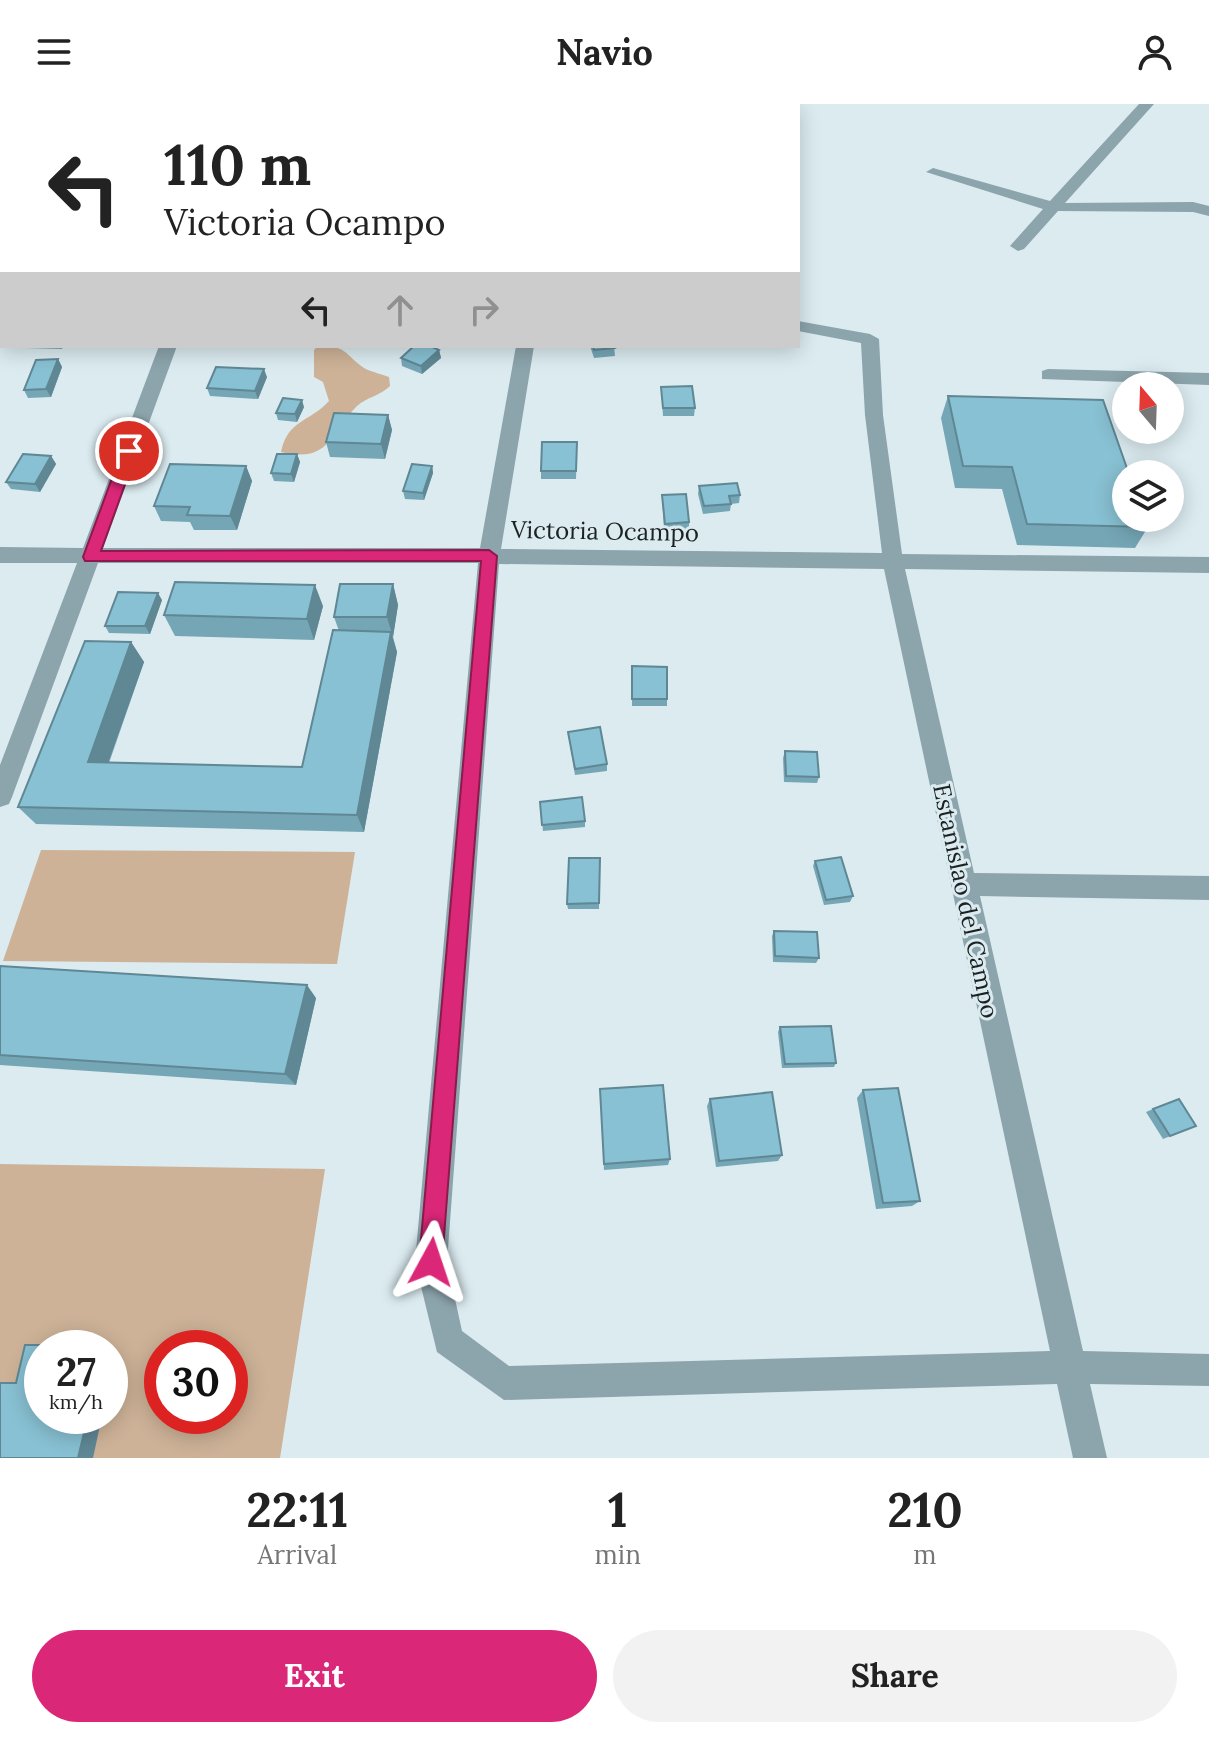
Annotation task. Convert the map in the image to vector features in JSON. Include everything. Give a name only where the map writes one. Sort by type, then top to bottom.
[{"type":"street","points":[[1018,246],[1147,104]]},
{"type":"street","points":[[933,172],[1055,206],[1125,210],[1193,207],[1209,211]]},
{"type":"street","name":"Estanislao del Campo","points":[[800,326],[870,339],[874,415],[893,560],[1067,1367],[1090,1458]]},
{"type":"street","points":[[0,797],[167,348]]},
{"type":"street","points":[[525,348],[489,556],[431,1262],[448,1341],[504,1383],[1067,1367],[1209,1370]]},
{"type":"street","points":[[1048,375],[1209,379]]},
{"type":"street","name":"Victoria Ocampo","points":[[0,555],[489,556],[1209,565]]},
{"type":"street","points":[[962,884],[1209,888]]},
{"type":"shaded area","points":[[340,349],[364,368],[389,377],[390,386],[357,406],[320,450],[298,455],[281,452],[284,441],[294,427],[329,401],[323,382],[314,377],[314,350]]},
{"type":"shaded area","points":[[41,850],[355,852],[337,964],[3,961]]},
{"type":"shaded area","points":[[0,1164],[325,1169],[280,1458],[0,1458]]},
{"type":"building","points":[[412,348],[439,350],[421,366],[401,358]]},
{"type":"building","points":[[58,359],[46,389],[24,390],[36,360]]},
{"type":"building","points":[[216,367],[264,369],[255,391],[207,388]]},
{"type":"building","points":[[692,386],[695,408],[663,408],[661,387]]},
{"type":"building","points":[[948,396],[1103,400],[1112,426],[1112,444],[1118,444],[1124,460],[1112,460],[1112,526],[1027,524],[1012,467],[963,466]]},
{"type":"building","points":[[283,398],[302,400],[295,414],[276,413]]},
{"type":"building","points":[[334,413],[388,415],[381,444],[326,442]]},
{"type":"building","points":[[542,442],[577,442],[576,471],[541,471]]},
{"type":"building","points":[[23,454],[51,456],[35,484],[6,482]]},
{"type":"building","points":[[277,454],[297,454],[291,474],[271,473]]},
{"type":"building","points":[[170,464],[246,466],[230,516],[187,515],[190,507],[154,506]]},
{"type":"building","points":[[412,464],[432,466],[423,493],[403,491]]},
{"type":"building","points":[[737,483],[740,495],[729,496],[731,504],[704,506],[699,486]]},
{"type":"building","points":[[686,494],[689,522],[665,524],[662,495]]},
{"type":"building","points":[[175,582],[315,585],[307,619],[164,615]]},
{"type":"building","points":[[340,584],[393,584],[387,617],[334,617]]},
{"type":"building","points":[[118,592],[158,593],[145,626],[105,626]]},
{"type":"building","points":[[333,630],[391,632],[357,815],[18,807],[85,641],[131,642],[88,762],[302,767]]},
{"type":"building","points":[[632,666],[667,667],[667,699],[632,699]]},
{"type":"building","points":[[600,727],[607,764],[575,769],[568,732]]},
{"type":"building","points":[[785,751],[817,752],[819,777],[786,776]]},
{"type":"building","points":[[582,797],[585,821],[542,825],[540,802]]},
{"type":"building","points":[[841,857],[853,896],[826,900],[815,861]]},
{"type":"building","points":[[569,858],[600,858],[599,903],[567,904]]},
{"type":"building","points":[[774,931],[817,932],[819,958],[775,956]]},
{"type":"building","points":[[0,966],[307,985],[285,1074],[0,1055]]},
{"type":"building","points":[[831,1026],[836,1063],[785,1064],[780,1027]]},
{"type":"building","points":[[663,1085],[670,1159],[604,1164],[600,1089]]},
{"type":"building","points":[[898,1088],[920,1201],[883,1203],[863,1090]]},
{"type":"building","points":[[772,1092],[782,1155],[719,1161],[710,1099]]},
{"type":"building","points":[[1179,1099],[1196,1126],[1170,1136],[1153,1109]]},
{"type":"building","points":[[24,1349],[24,1434],[84,1434],[78,1458],[0,1458],[0,1383],[16,1383]]},
{"type":"route","points":[[129,451],[91,557],[489,556],[431,1262]]}]
